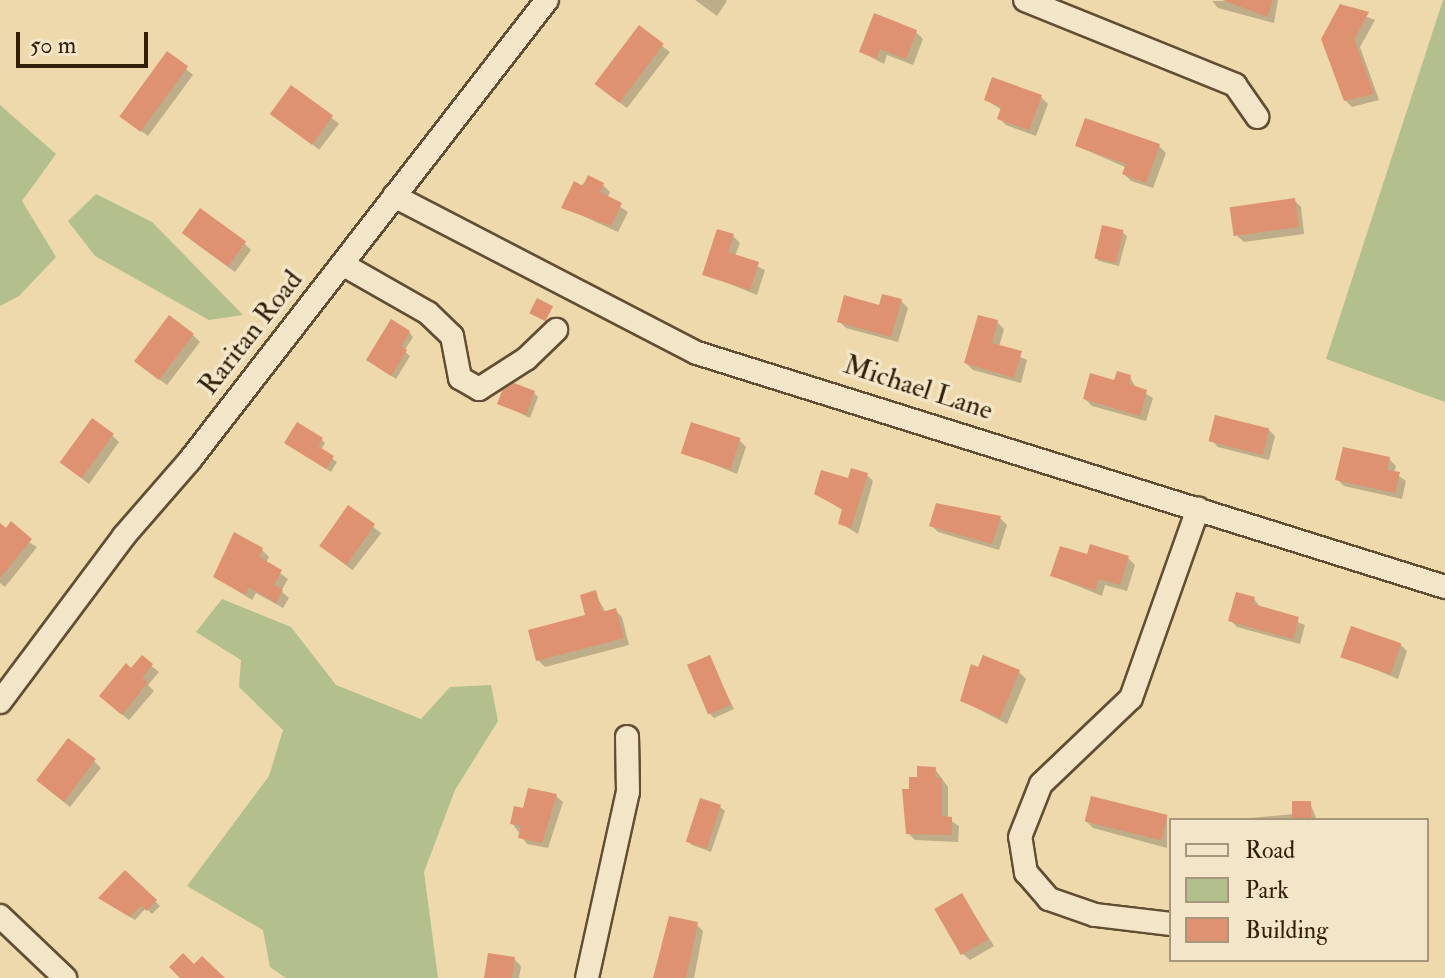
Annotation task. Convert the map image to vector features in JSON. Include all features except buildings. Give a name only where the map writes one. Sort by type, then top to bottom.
[{"type":"street","name":"Raritan Road","points":[[0,702],[124,536],[190,460],[547,0]]},
{"type":"street","points":[[1025,0],[1235,85],[1257,117]]},
{"type":"street","name":"Michael Lane","points":[[394,196],[697,353],[1445,587]]},
{"type":"street","points":[[342,264],[428,313],[452,336],[460,378],[479,389],[526,359],[556,330]]},
{"type":"street","points":[[1169,924],[1095,915],[1049,899],[1026,873],[1020,837],[1041,784],[1131,698],[1198,509]]},
{"type":"street","points":[[587,978],[628,792],[627,737]]},
{"type":"street","points":[[0,916],[65,978]]},
{"type":"green space","points":[[1445,0],[1445,402],[1326,359]]},
{"type":"green space","points":[[0,105],[56,154],[22,201],[56,257],[19,296],[0,306]]},
{"type":"green space","points":[[96,194],[152,222],[243,315],[209,320],[95,256],[68,221]]},
{"type":"green space","points":[[222,599],[291,627],[336,685],[421,719],[450,687],[491,685],[498,721],[455,790],[424,872],[438,978],[286,978],[270,967],[263,930],[187,886],[269,776],[283,730],[239,687],[241,660],[196,632]]}]
